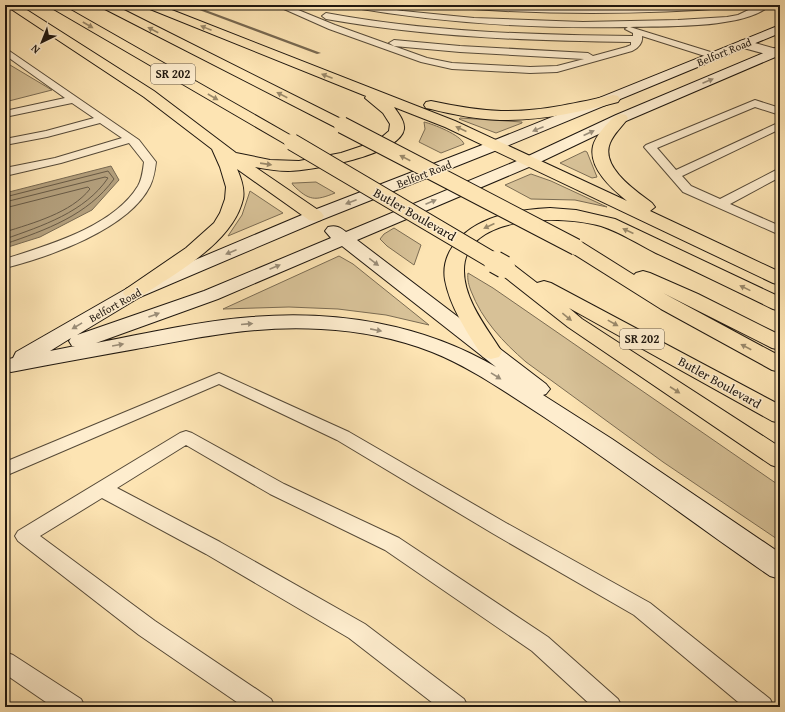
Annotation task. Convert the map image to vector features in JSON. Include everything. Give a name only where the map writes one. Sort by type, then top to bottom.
[{"type":"highway","points":[[11,5],[149,94],[216,146],[315,216]]},
{"type":"highway","name":"Butler Boulevard","points":[[54,5],[292,142],[504,267],[598,315],[780,415]]},
{"type":"highway","name":"SR 202","points":[[105,5],[342,125],[576,247],[691,298],[780,342]]},
{"type":"highway","points":[[149,5],[419,110],[780,278]]},
{"type":"highway","points":[[216,146],[237,157],[255,163],[291,166],[313,165],[359,153],[374,147],[388,140],[396,132],[397,124],[389,110],[354,86]]},
{"type":"highway","points":[[354,86],[445,109],[488,116],[549,113],[613,98]]},
{"type":"highway","points":[[621,118],[606,135],[601,146],[600,156],[605,168],[614,180],[645,206],[694,238]]},
{"type":"highway","points":[[134,293],[206,242],[221,226],[230,211],[234,199],[234,186],[224,159],[216,146]]},
{"type":"highway","points":[[491,352],[462,300],[454,270],[456,257],[462,244],[476,232],[495,223],[517,216],[564,214],[588,217],[609,223],[780,305]]},
{"type":"highway","points":[[576,247],[668,305],[780,365]]},
{"type":"highway","points":[[504,267],[575,323],[780,459]]},
{"type":"main road","name":"Belfort Road","points":[[8,366],[134,293],[315,216],[496,146],[780,29]]},
{"type":"main road","points":[[744,44],[778,52]]},
{"type":"main road","name":"Belfort Road","points":[[8,366],[210,295],[343,238],[530,161],[621,118],[778,52]]},
{"type":"main road","points":[[315,216],[514,369],[596,440]]},
{"type":"main road","points":[[8,366],[209,328],[248,323],[328,323],[374,329],[407,336],[463,357],[596,440],[780,568]]},
{"type":"lane","points":[[280,5],[424,60],[452,66],[545,70],[558,69],[629,49],[635,46],[638,36]]},
{"type":"lane","points":[[349,5],[403,14],[474,21],[540,24],[678,23],[727,20],[741,18],[766,5]]},
{"type":"lane","points":[[444,5],[581,11],[676,9],[740,5]]},
{"type":"lane","points":[[571,5],[581,11],[638,36],[714,56]]},
{"type":"lane","points":[[289,9],[338,19],[396,28],[452,34],[537,38],[638,36]]},
{"type":"lane","points":[[373,41],[460,49],[604,56]]},
{"type":"lane","points":[[5,51],[135,142],[150,162],[148,178],[143,188],[128,206],[111,219],[74,239],[5,264]]},
{"type":"lane","points":[[5,114],[74,99]]},
{"type":"lane","points":[[777,227],[687,189],[650,147],[755,103],[780,112]]},
{"type":"lane","points":[[5,142],[47,134],[102,119]]},
{"type":"lane","points":[[675,175],[780,125]]},
{"type":"lane","points":[[5,172],[57,161],[131,139]]},
{"type":"lane","points":[[720,204],[780,172]]},
{"type":"lane","points":[[5,469],[219,378],[343,436],[499,528],[642,609],[762,707]]},
{"type":"lane","points":[[263,707],[147,628],[25,536],[186,437],[277,488],[392,544],[540,644],[610,707]]},
{"type":"lane","points":[[102,489],[213,548],[357,631],[456,707]]},
{"type":"lane","points":[[5,662],[73,707]]},
{"type":"shaded area","points":[[5,62],[52,90],[5,102]]},
{"type":"shaded area","points":[[459,119],[522,123],[496,133]]},
{"type":"shaded area","points":[[424,122],[440,127],[458,137],[464,144],[441,153],[419,142],[425,129]]},
{"type":"shaded area","points":[[585,151],[587,152],[597,177],[592,178],[560,163]]},
{"type":"shaded area","points":[[531,174],[551,181],[607,207],[575,200],[531,199],[505,185]]},
{"type":"shaded area","points":[[316,182],[335,193],[312,198],[304,194],[292,183],[295,183]]},
{"type":"shaded area","points":[[250,191],[283,213],[228,236],[242,215]]},
{"type":"shaded area","points":[[394,228],[421,245],[414,265],[387,246],[380,239],[384,234]]},
{"type":"shaded area","points":[[339,256],[353,264],[429,325],[386,315],[338,309],[289,307],[223,309]]},
{"type":"shaded area","points":[[468,273],[493,288],[780,486],[780,541],[663,462],[526,362],[509,347],[481,312],[470,289]]},
{"type":"water","points":[[111,166],[119,180],[92,210],[40,237],[5,248],[5,193]]},
{"type":"waterway","points":[[188,5],[319,53]]}]
